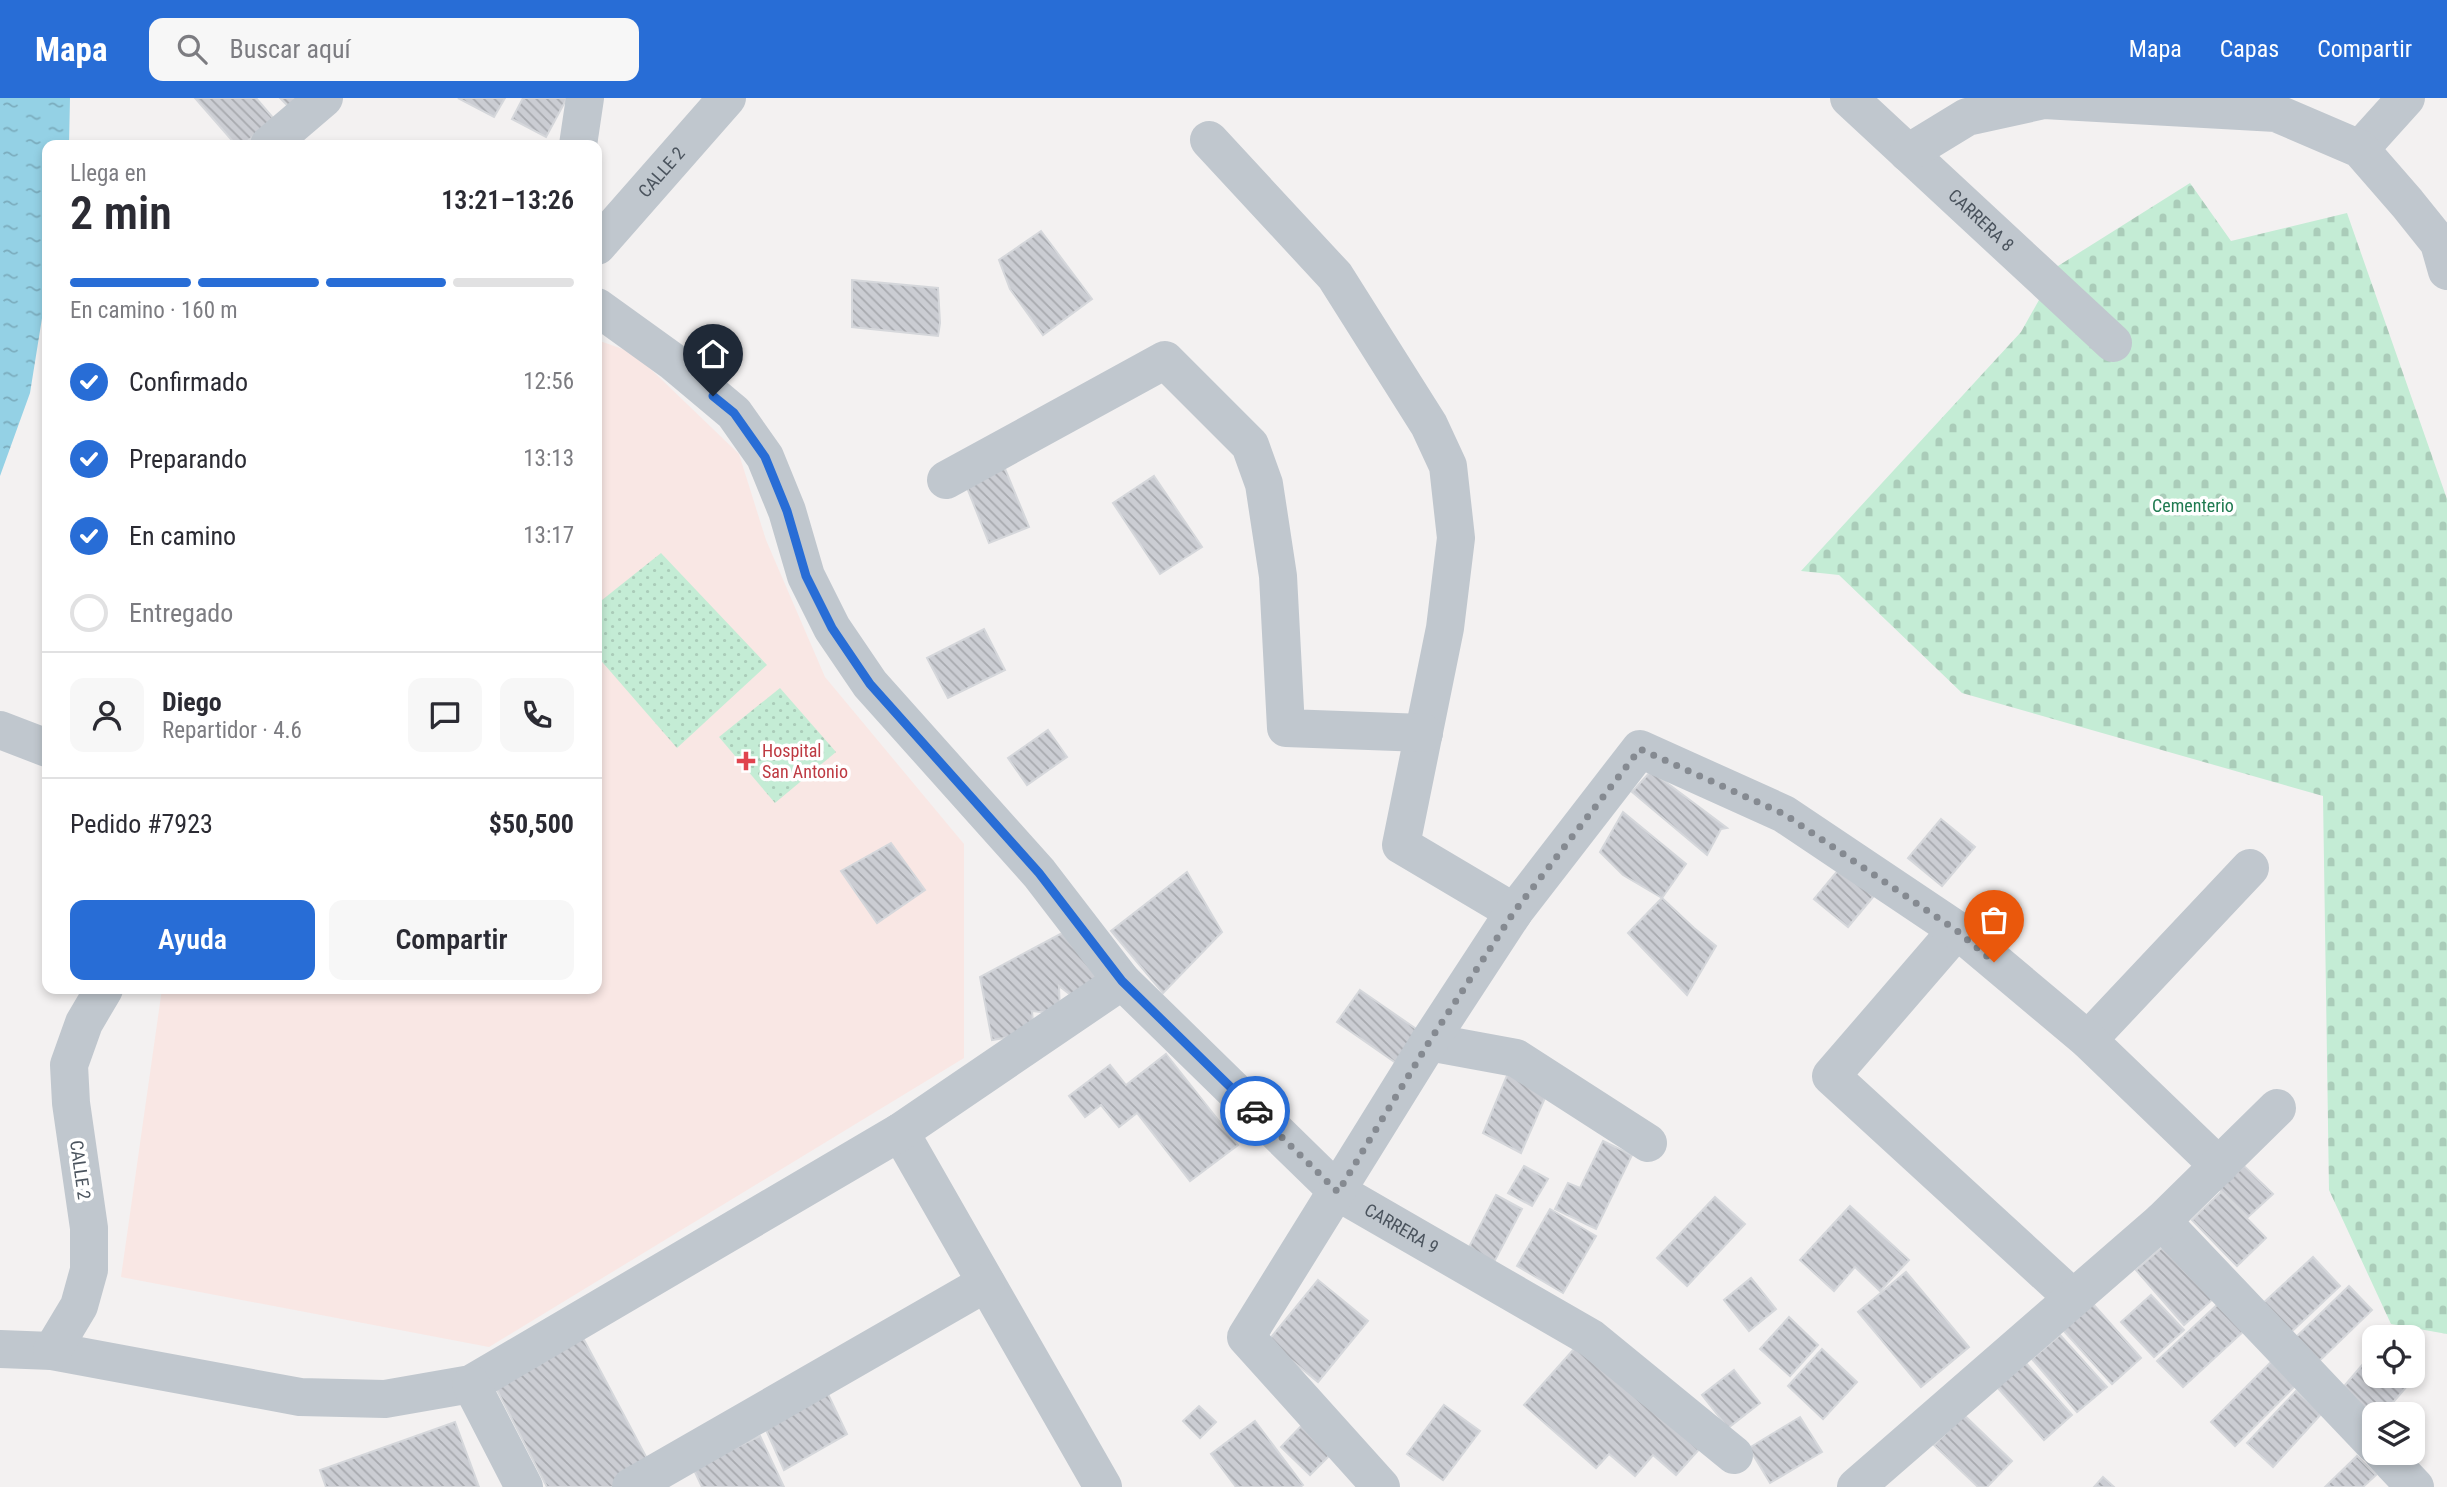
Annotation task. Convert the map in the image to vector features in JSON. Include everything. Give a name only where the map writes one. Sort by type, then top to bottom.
[{"type":"street","points":[[275,140],[324,98]]},
{"type":"street","points":[[579,140],[585,98]]},
{"type":"street","name":"CALLE 2","points":[[602,240],[727,98]]},
{"type":"street","name":"CARRERA 8","points":[[1849,98],[2113,343]]},
{"type":"street","points":[[2360,149],[2406,98]]},
{"type":"street","points":[[1908,153],[1967,117],[2044,100],[2276,113],[2360,149],[2439,243],[2447,271]]},
{"type":"street","points":[[1209,140],[1335,276],[1429,425],[1448,466],[1456,538],[1446,628],[1401,845],[1514,912]]},
{"type":"street","name":"CARRERA 9","points":[[602,311],[672,361],[734,413],[765,457],[787,511],[806,576],[832,628],[870,684],[1039,873],[1122,981],[1338,1192],[1591,1338],[1734,1455]]},
{"type":"street","points":[[946,480],[1165,360],[1250,445],[1264,484],[1279,576],[1286,728],[1424,733]]},
{"type":"street","points":[[0,730],[42,746]]},
{"type":"street","points":[[1381,1487],[1246,1337],[1429,1042],[1514,912],[1640,749],[1784,814],[1956,930],[2088,1040],[2219,1166]]},
{"type":"street","points":[[2088,1040],[2250,868]]},
{"type":"street","points":[[1956,930],[1831,1076],[2072,1297]]},
{"type":"street","points":[[0,1349],[52,1350],[300,1397],[385,1399],[471,1384],[900,1132],[1122,981]]},
{"type":"street","name":"CALLE 2","points":[[52,1350],[79,1306],[89,1270],[89,1228],[71,1103],[69,1065],[84,1023],[101,994]]},
{"type":"street","points":[[1429,1042],[1516,1058],[1648,1143]]},
{"type":"street","points":[[1856,1487],[2162,1221],[2277,1108]]},
{"type":"street","points":[[900,1132],[1103,1487]]},
{"type":"street","points":[[2162,1221],[2362,1431]]},
{"type":"street","points":[[631,1487],[986,1283]]},
{"type":"street","points":[[471,1384],[524,1487]]},
{"type":"street","points":[[2394,1465],[2415,1487]]},
{"type":"shaded area","name":"Hospital San Antonio","points":[[602,342],[634,353],[739,454],[766,540],[825,677],[964,844],[964,1058],[489,1347],[121,1277],[161,994],[602,994]]},
{"type":"green space","name":"Cementerio","points":[[2190,183],[2231,241],[2347,213],[2447,499],[2447,1334],[2425,1330],[2425,1325],[2391,1324],[2329,1190],[2323,796],[1962,693],[1839,575],[1801,571],[2021,332],[2058,266]]},
{"type":"green space","points":[[661,553],[767,665],[677,748],[602,662],[602,600]]},
{"type":"green space","points":[[780,688],[836,752],[775,803],[719,737]]},
{"type":"water","points":[[0,98],[70,98],[69,140],[42,140],[42,318],[30,393],[0,476]]},
{"type":"building","points":[[195,98],[256,98],[274,119],[249,140],[232,140]]},
{"type":"building","points":[[280,98],[305,98],[292,110]]},
{"type":"building","points":[[458,98],[505,98],[494,117]]},
{"type":"building","points":[[523,98],[567,98],[546,137],[512,119]]},
{"type":"building","points":[[1041,231],[1092,299],[1043,335],[1010,289],[999,260]]},
{"type":"building","points":[[852,280],[938,288],[938,336],[852,327]]},
{"type":"building","points":[[1003,464],[1029,527],[989,543],[964,480]]},
{"type":"building","points":[[1154,476],[1202,547],[1160,574],[1113,503]]},
{"type":"building","points":[[984,629],[1005,670],[948,698],[927,658]]},
{"type":"building","points":[[1048,730],[1067,757],[1027,785],[1008,758]]},
{"type":"building","points":[[1651,771],[1727,828],[1721,829],[1707,855],[1632,792]]},
{"type":"building","points":[[1623,812],[1686,864],[1662,898],[1623,875],[1600,852]]},
{"type":"building","points":[[1941,819],[1975,847],[1942,886],[1908,858]]},
{"type":"building","points":[[891,843],[925,890],[877,923],[841,871]]},
{"type":"building","points":[[1845,862],[1878,891],[1848,927],[1814,899]]},
{"type":"building","points":[[1187,872],[1222,932],[1163,993],[1111,931]]},
{"type":"building","points":[[1662,898],[1716,946],[1687,995],[1628,933]]},
{"type":"building","points":[[1064,932],[1099,976],[1072,996],[1059,986],[1060,1014],[1032,1011],[1034,1033],[992,1040],[980,977]]},
{"type":"building","points":[[1360,990],[1422,1033],[1399,1065],[1337,1022]]},
{"type":"building","points":[[1166,1054],[1238,1145],[1190,1181],[1137,1113],[1119,1127],[1101,1105],[1085,1117],[1069,1096],[1110,1065],[1126,1085]]},
{"type":"building","points":[[1511,1066],[1548,1091],[1521,1153],[1483,1133]]},
{"type":"building","points":[[1603,1141],[1632,1155],[1596,1229],[1555,1209],[1568,1183],[1580,1188]]},
{"type":"building","points":[[1524,1166],[1548,1179],[1532,1206],[1508,1193]]},
{"type":"building","points":[[2244,1166],[2273,1194],[2248,1217],[2219,1189]]},
{"type":"building","points":[[2221,1192],[2266,1238],[2237,1266],[2192,1220]]},
{"type":"building","points":[[1496,1195],[1522,1209],[1493,1264],[1467,1251]]},
{"type":"building","points":[[1715,1197],[1745,1224],[1687,1286],[1657,1258]]},
{"type":"building","points":[[1850,1206],[1909,1260],[1880,1291],[1855,1267],[1834,1291],[1800,1260]]},
{"type":"building","points":[[1550,1209],[1596,1236],[1563,1293],[1517,1266]]},
{"type":"building","points":[[2166,1244],[2214,1298],[2184,1325],[2136,1270]]},
{"type":"building","points":[[2313,1257],[2340,1286],[2288,1335],[2261,1305]]},
{"type":"building","points":[[1906,1272],[1969,1347],[1921,1387],[1858,1312]]},
{"type":"building","points":[[1751,1278],[1776,1309],[1749,1331],[1724,1300]]},
{"type":"building","points":[[1318,1280],[1368,1321],[1318,1382],[1268,1341]]},
{"type":"building","points":[[2349,1286],[2372,1310],[2315,1365],[2292,1341]]},
{"type":"building","points":[[2151,1295],[2184,1330],[2154,1357],[2121,1322]]},
{"type":"building","points":[[2219,1303],[2245,1330],[2183,1387],[2157,1361]]},
{"type":"building","points":[[2093,1304],[2141,1358],[2112,1384],[2063,1330]]},
{"type":"building","points":[[1789,1317],[1818,1345],[1790,1376],[1760,1349]]},
{"type":"building","points":[[2060,1335],[2107,1387],[2077,1412],[2032,1359]]},
{"type":"building","points":[[583,1338],[651,1466],[612,1487],[547,1487],[494,1384]]},
{"type":"building","points":[[1582,1340],[1702,1446],[1676,1475],[1653,1455],[1635,1476],[1609,1454],[1596,1468],[1524,1405]]},
{"type":"building","points":[[1822,1349],[1857,1382],[1823,1419],[1788,1386]]},
{"type":"building","points":[[2271,1362],[2295,1386],[2235,1446],[2211,1422]]},
{"type":"building","points":[[2026,1363],[2072,1415],[2044,1440],[1997,1387]]},
{"type":"building","points":[[2362,1365],[2362,1388],[2405,1388],[2393,1402],[2362,1402],[2362,1410],[2340,1391]]},
{"type":"building","points":[[1734,1370],[1760,1403],[1728,1428],[1702,1395]]},
{"type":"building","points":[[826,1390],[847,1434],[784,1470],[763,1423]]},
{"type":"building","points":[[2296,1391],[2322,1413],[2273,1467],[2247,1443]]},
{"type":"building","points":[[1444,1405],[1480,1431],[1443,1480],[1407,1454]]},
{"type":"building","points":[[1199,1406],[1216,1422],[1200,1438],[1183,1421]]},
{"type":"building","points":[[1964,1415],[2012,1461],[1987,1487],[1978,1487],[1934,1445]]},
{"type":"building","points":[[1800,1417],[1822,1452],[1770,1483],[1749,1448]]},
{"type":"building","points":[[1307,1420],[1337,1448],[1310,1475],[1281,1447]]},
{"type":"building","points":[[1255,1421],[1303,1485],[1236,1487],[1211,1454]]},
{"type":"building","points":[[455,1422],[479,1487],[326,1487],[320,1470]]},
{"type":"building","points":[[760,1436],[784,1487],[702,1487],[693,1468]]},
{"type":"building","points":[[2357,1456],[2362,1465],[2366,1465],[2376,1475],[2363,1487],[2325,1487]]},
{"type":"building","points":[[2103,1477],[2114,1487],[2094,1487]]},
{"type":"way so far","points":[[1255,1111],[1338,1192],[1429,1042],[1514,912],[1640,749],[1784,814],[1956,930],[1994,962]]},
{"type":"place","name":"Hospital San Antonio","points":[[746,761]]},
{"type":"route","points":[[713,396],[734,413],[765,457],[787,511],[806,576],[832,628],[870,684],[1039,873],[1122,981],[1255,1111]]}]
